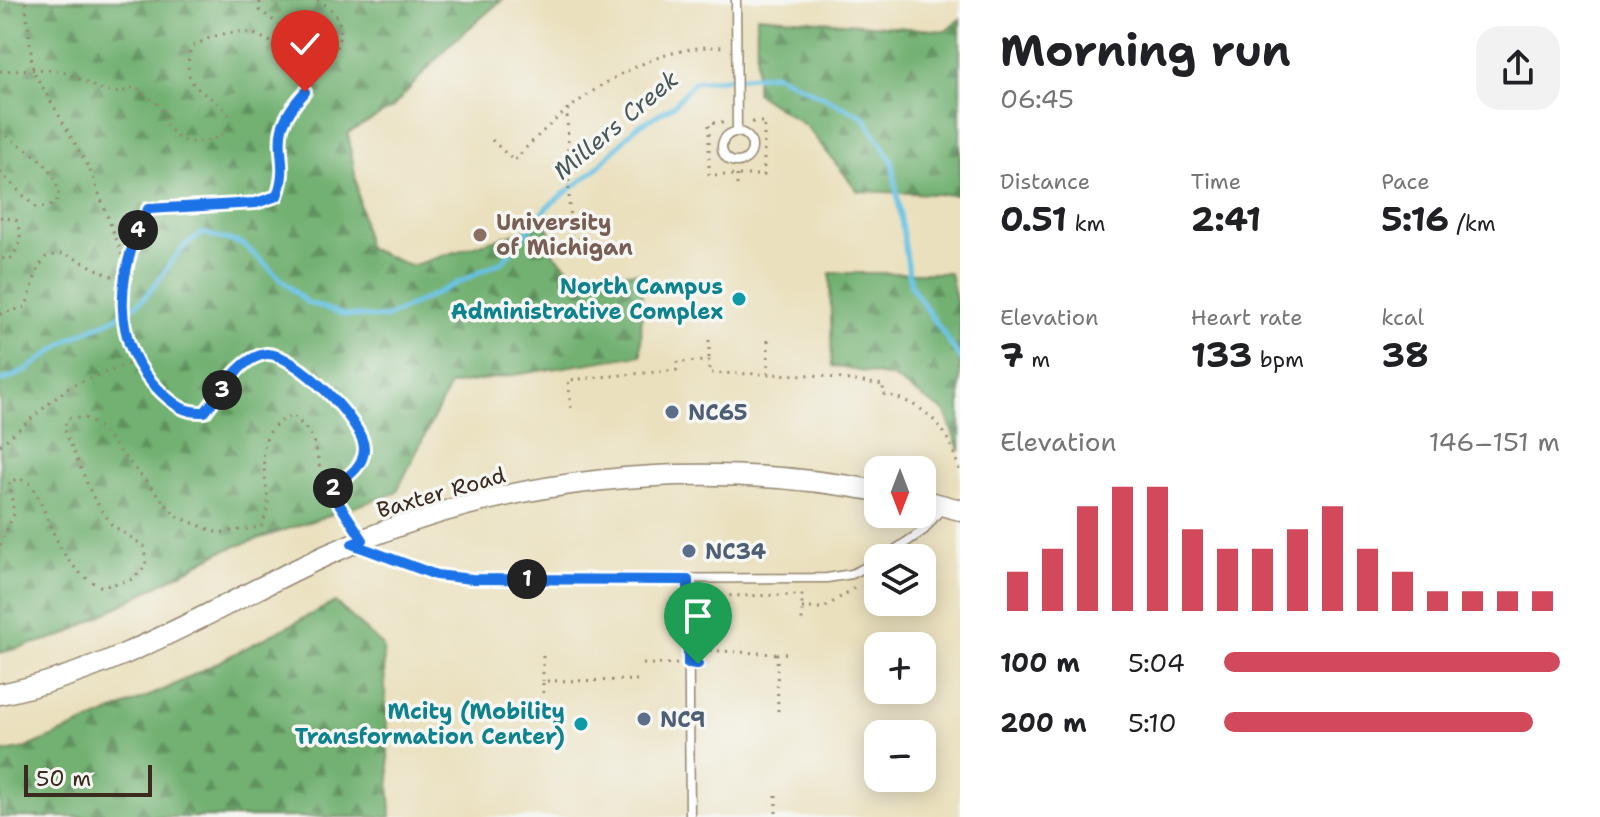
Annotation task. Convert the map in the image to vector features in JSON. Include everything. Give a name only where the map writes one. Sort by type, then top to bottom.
[{"type":"street","name":"Baxter Road","points":[[0,694],[106,664],[357,542],[482,502],[596,480],[680,475],[768,476],[864,489]]},
{"type":"lane","points":[[736,0],[737,132]]},
{"type":"lane","points":[[904,544],[952,508]]},
{"type":"lane","points":[[357,542],[436,575],[472,579],[827,578],[852,574],[864,568]]},
{"type":"lane","points":[[688,580],[690,817]]},
{"type":"path","points":[[25,0],[33,70],[90,170],[127,268]]},
{"type":"path","points":[[0,71],[59,71],[111,93],[124,93],[135,86],[161,107],[167,126],[180,140],[196,143],[214,139],[227,131],[231,118],[222,104],[201,95],[192,80],[186,66],[191,48],[204,39],[250,33],[296,50],[308,47],[306,37],[283,27],[259,10],[260,0]]},
{"type":"path","points":[[317,0],[332,8],[340,20],[338,40],[322,73],[291,107],[283,123],[278,137],[284,180],[277,196],[256,203],[148,209],[134,237],[122,310],[134,362],[179,408],[190,413],[205,412],[250,359],[269,353],[284,358],[317,381],[360,432],[365,447],[361,464],[330,490]]},
{"type":"path","points":[[492,140],[514,161],[567,108],[613,78],[652,61],[710,46],[726,47]]},
{"type":"path","points":[[567,108],[570,234],[575,238],[595,239]]},
{"type":"path","points":[[726,118],[726,123],[709,123],[709,175],[764,175],[764,122],[748,122],[748,118]]},
{"type":"path","points":[[0,131],[44,159],[58,185],[59,199],[49,207],[35,207],[0,172]]},
{"type":"path","points":[[737,175],[737,189]]},
{"type":"path","points":[[0,217],[16,220],[21,233],[21,246],[11,258],[0,259]]},
{"type":"path","points":[[0,314],[26,307],[38,268],[46,257],[64,253],[111,276],[127,268]]},
{"type":"path","points":[[709,340],[709,373],[768,373],[884,385],[882,394],[911,403],[938,420],[952,446],[960,474]]},
{"type":"path","points":[[768,340],[768,373]]},
{"type":"path","points":[[571,408],[568,380],[677,370],[677,362],[709,361]]},
{"type":"path","points":[[0,445],[70,386],[134,362]]},
{"type":"path","points":[[0,545],[14,514],[9,481],[20,479],[31,484],[64,559],[81,578],[102,587],[133,579],[146,566],[144,546],[112,525],[93,497],[64,429],[68,418],[85,418],[98,426],[176,516],[218,533],[261,527],[268,505],[262,461],[266,440],[277,421],[293,415],[314,441],[319,476],[330,490],[357,542]]},
{"type":"path","points":[[802,608],[824,608],[864,581]]},
{"type":"path","points":[[697,613],[703,601],[717,596],[802,595],[802,626]]},
{"type":"path","points":[[698,650],[789,653]]},
{"type":"path","points":[[777,654],[778,711]]},
{"type":"path","points":[[543,656],[543,693]]},
{"type":"path","points":[[643,664],[688,664]]},
{"type":"path","points":[[543,681],[643,680]]},
{"type":"path","points":[[776,795],[776,817]]},
{"type":"green space","points":[[0,0],[502,0],[449,45],[392,108],[348,133],[367,248],[411,266],[547,223],[553,253],[572,272],[642,273],[641,355],[450,385],[396,493],[222,551],[65,635],[0,653]]},
{"type":"green space","points":[[757,16],[946,31],[960,19],[960,195],[858,191],[806,126],[756,93]]},
{"type":"green space","points":[[830,273],[950,273],[960,318],[960,452],[945,412],[892,377],[832,366]]},
{"type":"green space","points":[[335,602],[383,646],[391,817],[0,817],[0,753],[26,748],[168,688]]},
{"type":"waterway","name":"Millers Creek","points":[[0,381],[20,373],[69,340],[136,305],[185,246],[203,233],[243,244],[306,302],[345,315],[385,318],[503,261],[548,206],[595,170],[635,128],[674,105],[694,82],[775,74],[863,116],[892,161],[911,286],[960,358]]},
{"type":"place","name":"University of Michigan","points":[[480,235]]},
{"type":"place","name":"North Campus Administrative Complex","points":[[739,299]]},
{"type":"place","name":"NC65","points":[[672,412]]},
{"type":"place","name":"NC34","points":[[689,551]]},
{"type":"place","name":"NC9","points":[[644,719]]},
{"type":"place","name":"Mcity (Mobility Transformation Center)","points":[[581,724]]},
{"type":"route","points":[[305,92],[291,107],[278,137],[284,180],[277,196],[256,203],[148,209],[134,237],[121,303],[134,362],[143,375],[179,408],[190,413],[205,412],[250,359],[269,353],[284,358],[317,381],[360,432],[365,447],[361,464],[330,490],[363,540],[352,544],[436,575],[472,579],[688,580],[688,664],[698,664]]}]
